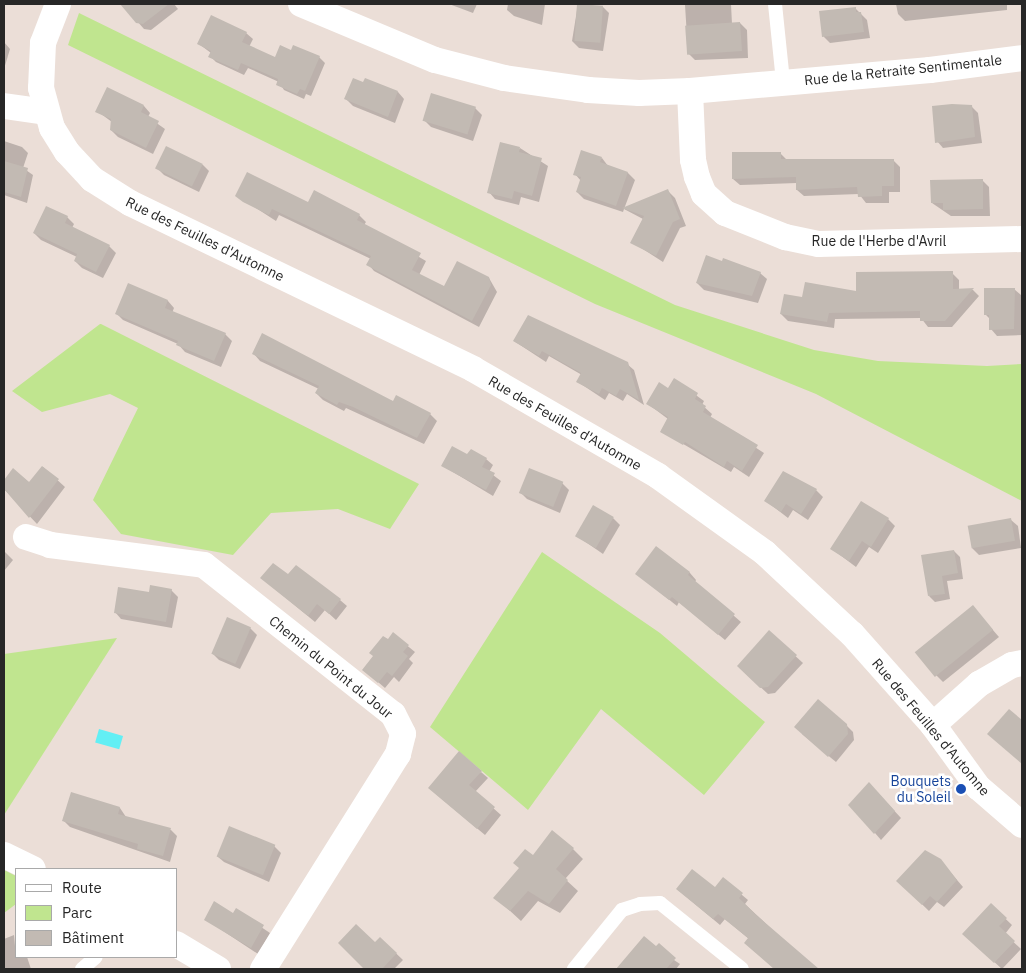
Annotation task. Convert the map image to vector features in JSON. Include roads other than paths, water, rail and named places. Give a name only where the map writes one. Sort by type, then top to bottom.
[{"type":"street","name":"Rue des Feuilles d'Automne","points":[[58,4],[43,43],[41,88],[46,112],[52,128],[74,159],[92,179],[130,203],[473,370],[658,476],[765,552],[852,634],[933,725],[978,787],[1022,825]]},
{"type":"street","name":"Rue de la Retraite Sentimentale","points":[[301,4],[435,60],[504,78],[588,90],[639,93],[690,91],[930,70],[1022,58]]},
{"type":"street","name":"Rue de l'Herbe d'Avril","points":[[690,91],[693,160],[697,177],[704,194],[725,213],[785,237],[818,244],[1022,239]]},
{"type":"street","points":[[4,106],[46,112]]},
{"type":"street","name":"Chemin du Point du Jour","points":[[26,537],[50,545],[204,566],[393,714],[403,734],[398,754],[263,969]]},
{"type":"street","points":[[933,725],[979,684],[1012,664],[1022,663]]},
{"type":"street","points":[[4,855],[31,868]]},
{"type":"street","points":[[178,945],[218,969]]},
{"type":"lane","points":[[775,4],[783,82]]},
{"type":"lane","points":[[574,969],[622,910],[640,904],[660,903],[742,969]]},
{"type":"lane","points":[[82,969],[95,958]]},
{"type":"water","points":[[99,729],[123,736],[119,749],[95,742]]},
{"type":"place","name":"Bouquets du Soleil","points":[[961,789]]}]
